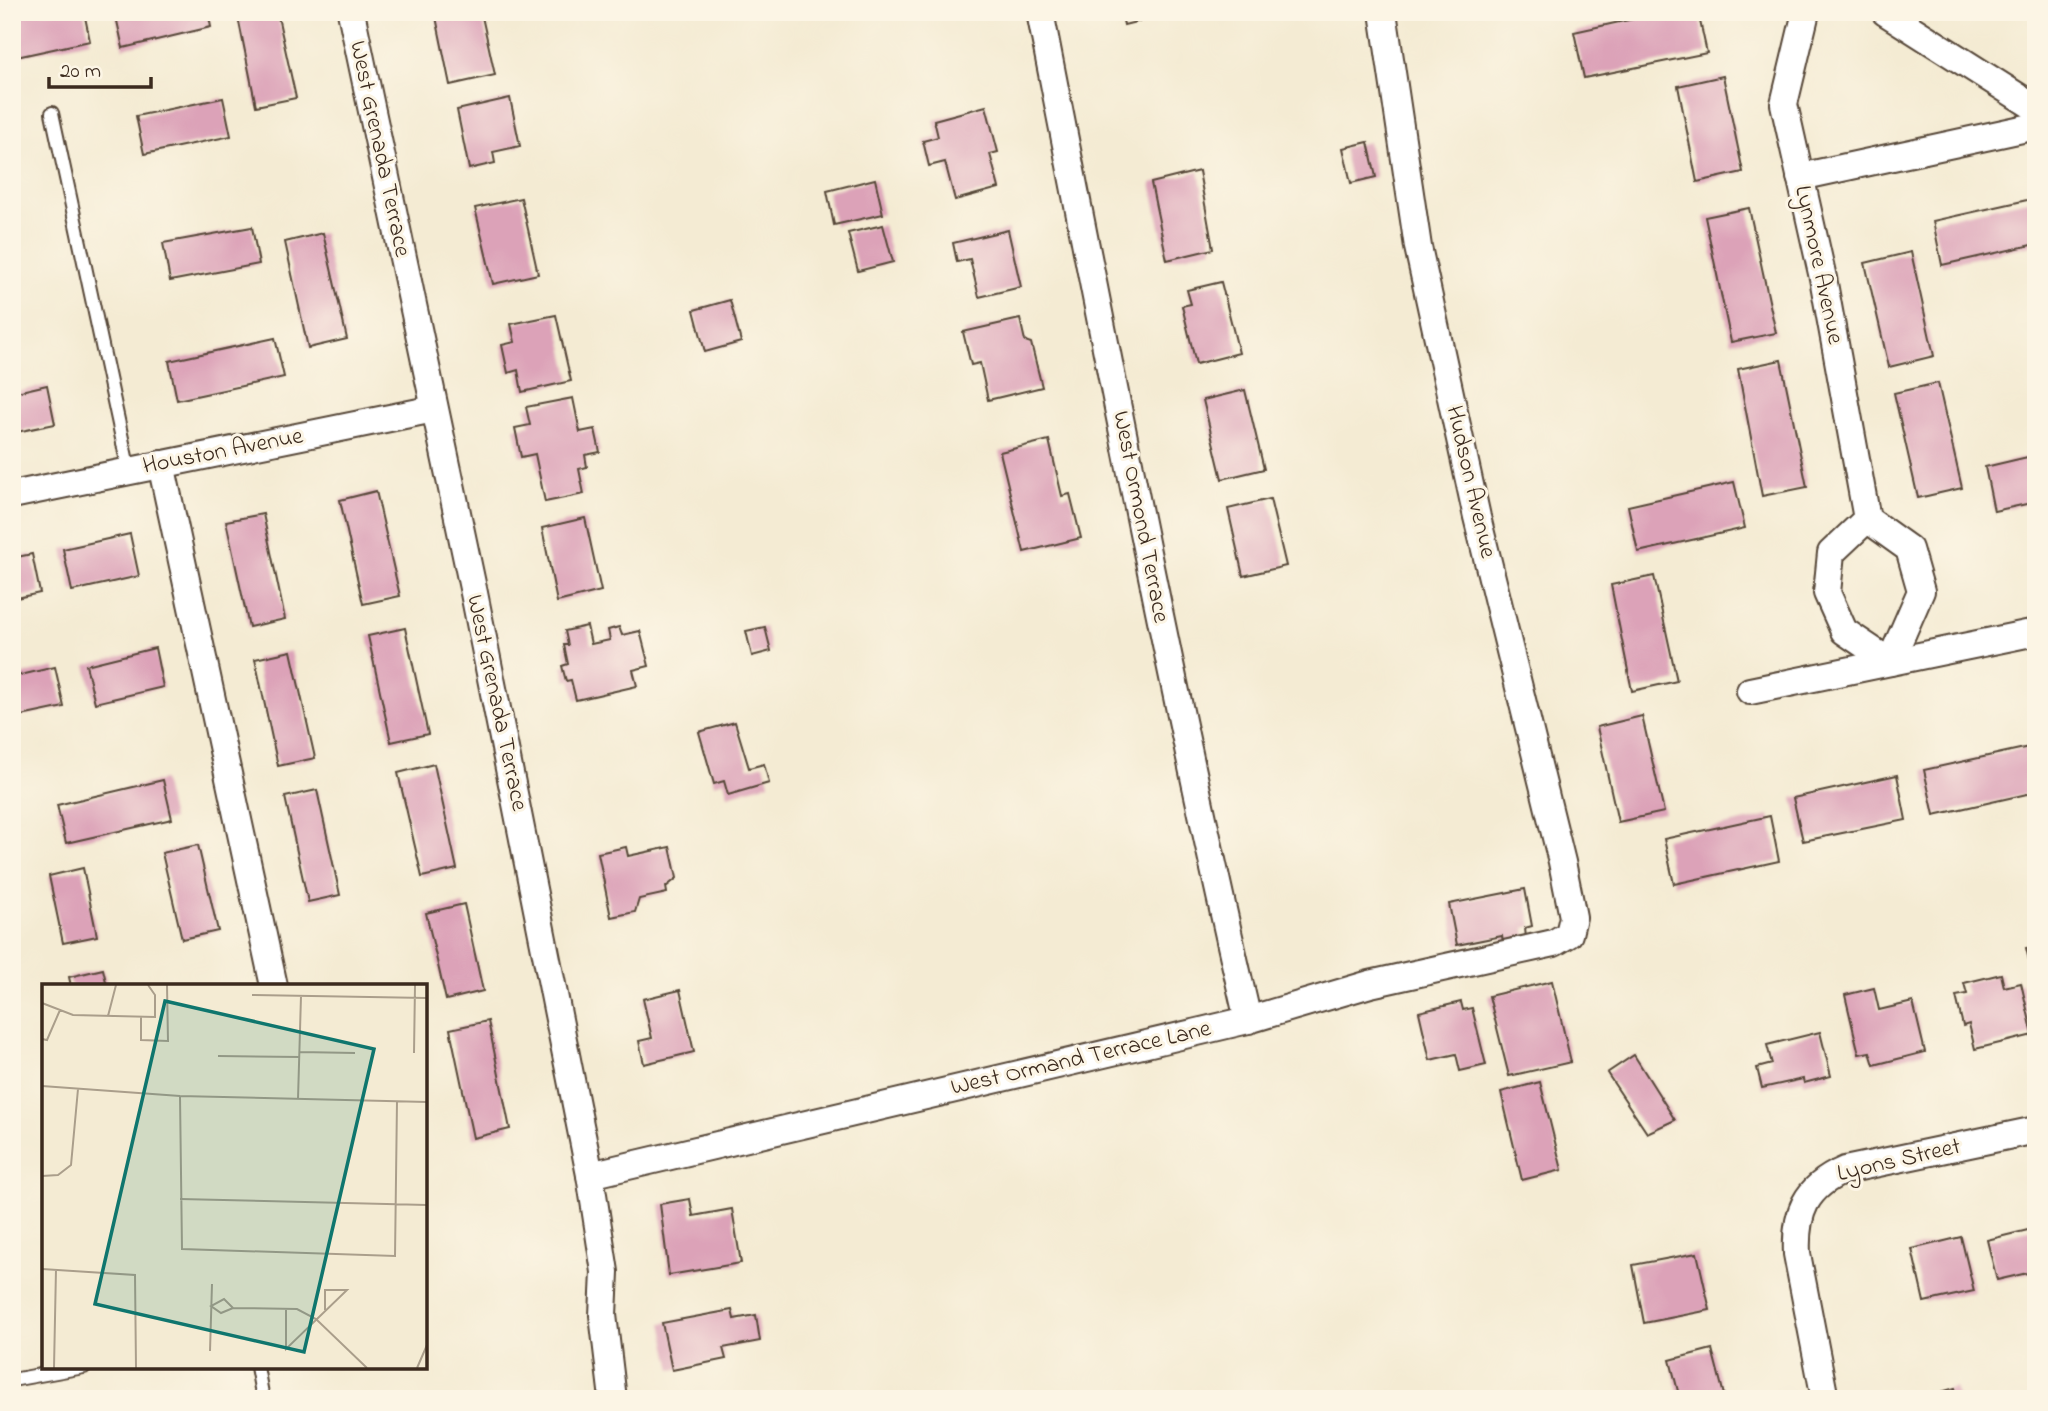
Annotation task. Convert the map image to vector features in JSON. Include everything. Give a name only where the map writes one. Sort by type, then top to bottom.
[{"type":"street","name":"West Grenada Terrace","points":[[351,12],[474,593],[590,1175],[605,1272],[603,1315],[613,1399]]},
{"type":"street","name":"West Ormond Terrace","points":[[1040,12],[1144,541],[1248,1020]]},
{"type":"street","name":"Lynmore Avenue","points":[[1806,12],[1784,104],[1823,278],[1867,519]]},
{"type":"street","points":[[1885,12],[2036,108]]},
{"type":"street","name":"Hudson Avenue","points":[[1385,20],[1418,247],[1477,517],[1562,862],[1573,916],[1569,934]]},
{"type":"street","points":[[1800,177],[2036,126]]},
{"type":"street","name":"Houston Avenue","points":[[12,495],[434,409]]},
{"type":"street","points":[[161,464],[274,984]]},
{"type":"street","points":[[1867,519],[1909,549],[1921,591],[1890,662],[1844,631],[1827,593],[1831,552],[1867,519]]},
{"type":"street","points":[[1749,691],[2036,632]]},
{"type":"street","name":"West Ormand Terrace Lane","points":[[590,1175],[1248,1020],[1370,984],[1554,943],[1569,934]]},
{"type":"street","name":"Lyons Street","points":[[1825,1399],[1797,1254],[1796,1233],[1805,1200],[1825,1178],[1845,1170],[2036,1130]]},
{"type":"lane","points":[[52,113],[129,471]]},
{"type":"lane","points":[[12,1380],[73,1369]]},
{"type":"lane","points":[[257,1369],[263,1399]]},
{"type":"building","points":[[84,12],[90,41],[12,58],[12,14]]},
{"type":"building","points":[[115,12],[208,12],[211,27],[123,48]]},
{"type":"building","points":[[237,12],[277,12],[296,98],[256,106]]},
{"type":"building","points":[[435,12],[481,12],[495,75],[450,85]]},
{"type":"building","points":[[1121,12],[1172,12],[1172,13],[1124,25]]},
{"type":"building","points":[[1665,12],[1698,12],[1707,53],[1584,78],[1574,32]]},
{"type":"building","points":[[1723,76],[1743,172],[1697,182],[1678,86]]},
{"type":"building","points":[[223,98],[231,136],[144,154],[136,116]]},
{"type":"building","points":[[510,98],[520,146],[493,152],[495,163],[469,169],[457,110]]},
{"type":"building","points":[[986,106],[998,152],[990,154],[999,188],[955,200],[945,162],[929,166],[923,141],[938,137],[934,120]]},
{"type":"building","points":[[1368,142],[1376,177],[1351,183],[1343,148]]},
{"type":"building","points":[[1199,171],[1213,249],[1167,260],[1151,183]]},
{"type":"building","points":[[875,179],[883,214],[834,225],[827,191]]},
{"type":"building","points":[[521,198],[538,274],[493,284],[475,208]]},
{"type":"building","points":[[2036,198],[2036,244],[1942,265],[1933,221]]},
{"type":"building","points":[[1749,208],[1776,333],[1731,342],[1705,217]]},
{"type":"building","points":[[883,225],[893,262],[858,271],[848,233]]},
{"type":"building","points":[[252,227],[259,264],[170,281],[163,243]]},
{"type":"building","points":[[1008,230],[1021,287],[979,297],[970,259],[957,262],[953,243]]},
{"type":"building","points":[[323,233],[347,339],[308,348],[285,242]]},
{"type":"building","points":[[1911,252],[1934,356],[1889,367],[1865,263]]},
{"type":"building","points":[[1221,282],[1239,353],[1196,364],[1182,306],[1191,304],[1187,290]]},
{"type":"building","points":[[730,300],[741,342],[705,352],[694,310]]},
{"type":"building","points":[[556,315],[571,381],[522,392],[518,370],[508,373],[502,345],[515,342],[511,324]]},
{"type":"building","points":[[1020,319],[1025,341],[1031,343],[1042,387],[988,400],[980,363],[971,365],[963,332]]},
{"type":"building","points":[[275,338],[284,377],[177,400],[169,361]]},
{"type":"building","points":[[1781,360],[1807,487],[1762,496],[1738,369]]},
{"type":"building","points":[[1938,383],[1962,488],[1918,498],[1894,393]]},
{"type":"building","points":[[47,385],[55,424],[12,433],[12,393]]},
{"type":"building","points":[[1245,390],[1264,469],[1222,479],[1203,400]]},
{"type":"building","points":[[573,398],[580,432],[595,429],[600,452],[585,455],[587,467],[579,469],[584,494],[545,502],[535,454],[521,457],[515,428],[530,425],[526,407]]},
{"type":"building","points":[[1049,440],[1062,496],[1070,494],[1081,538],[1024,552],[1000,452]]},
{"type":"building","points":[[2036,455],[2036,502],[1994,511],[1985,467]]},
{"type":"building","points":[[1734,482],[1745,528],[1638,552],[1628,506]]},
{"type":"building","points":[[376,491],[400,596],[363,604],[340,500]]},
{"type":"building","points":[[1270,499],[1286,566],[1243,576],[1228,509]]},
{"type":"building","points":[[263,514],[285,619],[249,627],[226,521]]},
{"type":"building","points":[[585,518],[601,591],[557,602],[542,528]]},
{"type":"building","points":[[130,534],[139,576],[72,591],[63,549]]},
{"type":"building","points":[[32,554],[40,593],[12,599],[12,558]]},
{"type":"building","points":[[1654,576],[1677,681],[1632,691],[1611,585]]},
{"type":"building","points":[[587,626],[591,644],[610,640],[608,630],[619,627],[622,635],[640,631],[649,666],[633,670],[637,686],[576,700],[571,680],[566,681],[562,666],[568,664],[564,645],[568,645],[565,631]]},
{"type":"building","points":[[765,627],[771,651],[752,656],[746,631]]},
{"type":"building","points":[[405,628],[428,734],[391,742],[368,636]]},
{"type":"building","points":[[155,648],[163,687],[95,703],[86,665]]},
{"type":"building","points":[[291,651],[315,758],[278,766],[255,659]]},
{"type":"building","points":[[55,667],[64,707],[12,718],[12,677]]},
{"type":"building","points":[[1642,716],[1664,812],[1618,822],[1597,727]]},
{"type":"building","points":[[735,722],[749,768],[764,764],[769,783],[728,795],[724,781],[714,784],[699,732]]},
{"type":"building","points":[[2029,747],[2036,792],[1934,815],[1924,770]]},
{"type":"building","points":[[434,764],[457,869],[422,877],[398,773]]},
{"type":"building","points":[[1897,775],[1906,820],[1803,841],[1793,798]]},
{"type":"building","points":[[163,780],[172,819],[66,843],[57,805]]},
{"type":"building","points":[[317,790],[340,895],[308,902],[285,797]]},
{"type":"building","points":[[1770,816],[1779,861],[1674,884],[1664,839]]},
{"type":"building","points":[[198,845],[218,931],[182,939],[162,853]]},
{"type":"building","points":[[626,847],[628,856],[670,847],[677,878],[666,887],[667,893],[639,899],[635,912],[611,917],[598,853]]},
{"type":"building","points":[[83,868],[97,936],[63,943],[49,876]]},
{"type":"building","points":[[1525,889],[1532,926],[1525,928],[1526,938],[1503,943],[1502,936],[1457,945],[1449,904]]},
{"type":"building","points":[[464,904],[483,991],[446,1000],[426,913]]},
{"type":"building","points":[[2036,946],[2036,983],[2035,984],[2026,948]]},
{"type":"building","points":[[103,969],[107,984],[71,984],[69,977]]},
{"type":"building","points":[[2001,974],[2004,987],[2021,983],[2033,1035],[1975,1049],[1969,1024],[1963,1026],[1956,996],[1967,994],[1964,983]]},
{"type":"building","points":[[1552,981],[1571,1062],[1509,1076],[1489,996]]},
{"type":"building","points":[[1874,988],[1879,1010],[1913,1002],[1925,1052],[1874,1065],[1870,1052],[1859,1054],[1845,995]]},
{"type":"building","points":[[680,990],[694,1052],[644,1064],[639,1041],[652,1038],[643,999]]},
{"type":"building","points":[[1461,1002],[1463,1010],[1472,1008],[1486,1065],[1460,1071],[1456,1054],[1430,1060],[1419,1012]]},
{"type":"building","points":[[488,1021],[510,1129],[473,1138],[450,1029]]},
{"type":"building","points":[[1820,1032],[1831,1076],[1804,1083],[1803,1079],[1762,1088],[1757,1068],[1772,1064],[1767,1045]]},
{"type":"building","points":[[1634,1055],[1675,1120],[1647,1133],[1607,1073]]},
{"type":"building","points":[[1540,1082],[1562,1170],[1522,1180],[1501,1092]]},
{"type":"building","points":[[690,1199],[693,1216],[732,1209],[741,1263],[669,1275],[660,1204]]},
{"type":"building","points":[[2036,1228],[2036,1271],[1997,1280],[1987,1240]]},
{"type":"building","points":[[1961,1237],[1974,1291],[1924,1302],[1912,1249]]},
{"type":"building","points":[[1697,1253],[1710,1310],[1644,1323],[1633,1265]]},
{"type":"building","points":[[732,1310],[734,1319],[756,1315],[760,1341],[723,1348],[726,1359],[672,1370],[662,1323]]},
{"type":"building","points":[[1712,1349],[1725,1399],[1680,1399],[1670,1360]]},
{"type":"building","points":[[1955,1388],[1958,1399],[1920,1399],[1920,1398]]}]
